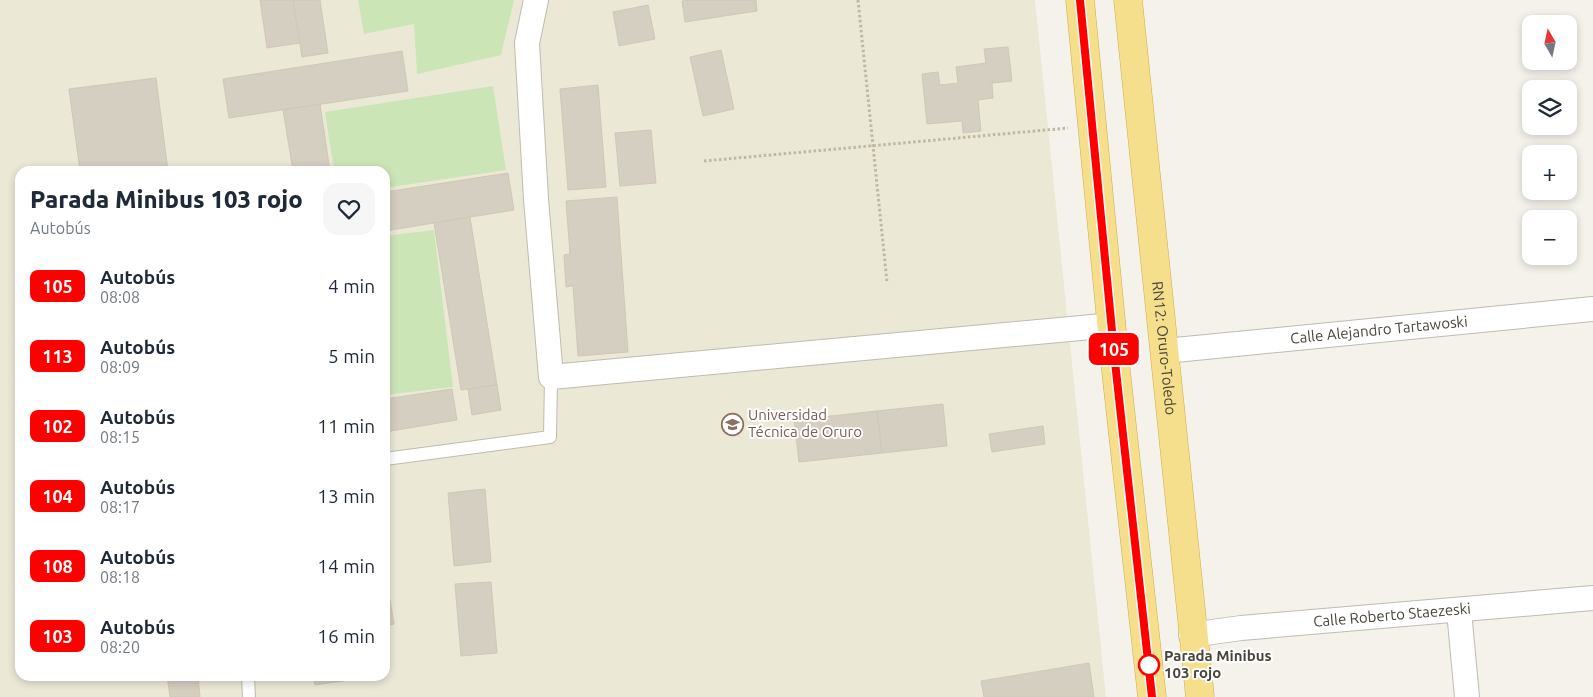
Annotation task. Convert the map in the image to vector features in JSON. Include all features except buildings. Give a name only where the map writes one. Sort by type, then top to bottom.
[{"type":"highway","points":[[1080,0],[1152,697]]},
{"type":"highway","name":"RN12: Oruro-Toledo","points":[[1128,0],[1165,351],[1192,635],[1200,697]]},
{"type":"street","points":[[536,0],[527,44],[536,199],[551,377],[1113,325]]},
{"type":"street","name":"Calle Alejandro Tartawoski","points":[[1165,351],[1593,308]]},
{"type":"street","name":"Calle Roberto Staezeski","points":[[1192,635],[1241,628],[1459,611],[1593,598]]},
{"type":"street","points":[[1459,611],[1466,697]]},
{"type":"lane","points":[[390,457],[550,437],[551,377]]},
{"type":"lane","points":[[248,681],[249,697]]},
{"type":"path","points":[[858,0],[875,145],[888,282]]},
{"type":"path","points":[[704,161],[1093,126]]},
{"type":"shaded area","name":"Universidad Técnica de Oruro","points":[[0,0],[1035,0],[1106,697],[0,697]]},
{"type":"green space","points":[[358,0],[514,0],[501,55],[417,74],[414,24],[364,34]]},
{"type":"green space","points":[[493,86],[506,170],[390,187],[390,166],[333,166],[325,112]]},
{"type":"green space","points":[[434,230],[453,387],[390,394],[390,235]]},
{"type":"bus line","name":"105","points":[[1080,0],[1113,325],[1115,362],[1152,697]]},
{"type":"place","name":"Universidad Técnica de Oruro","points":[[732,424]]},
{"type":"place","name":"Parada Minibus 103 rojo","points":[[1149,665]]}]
